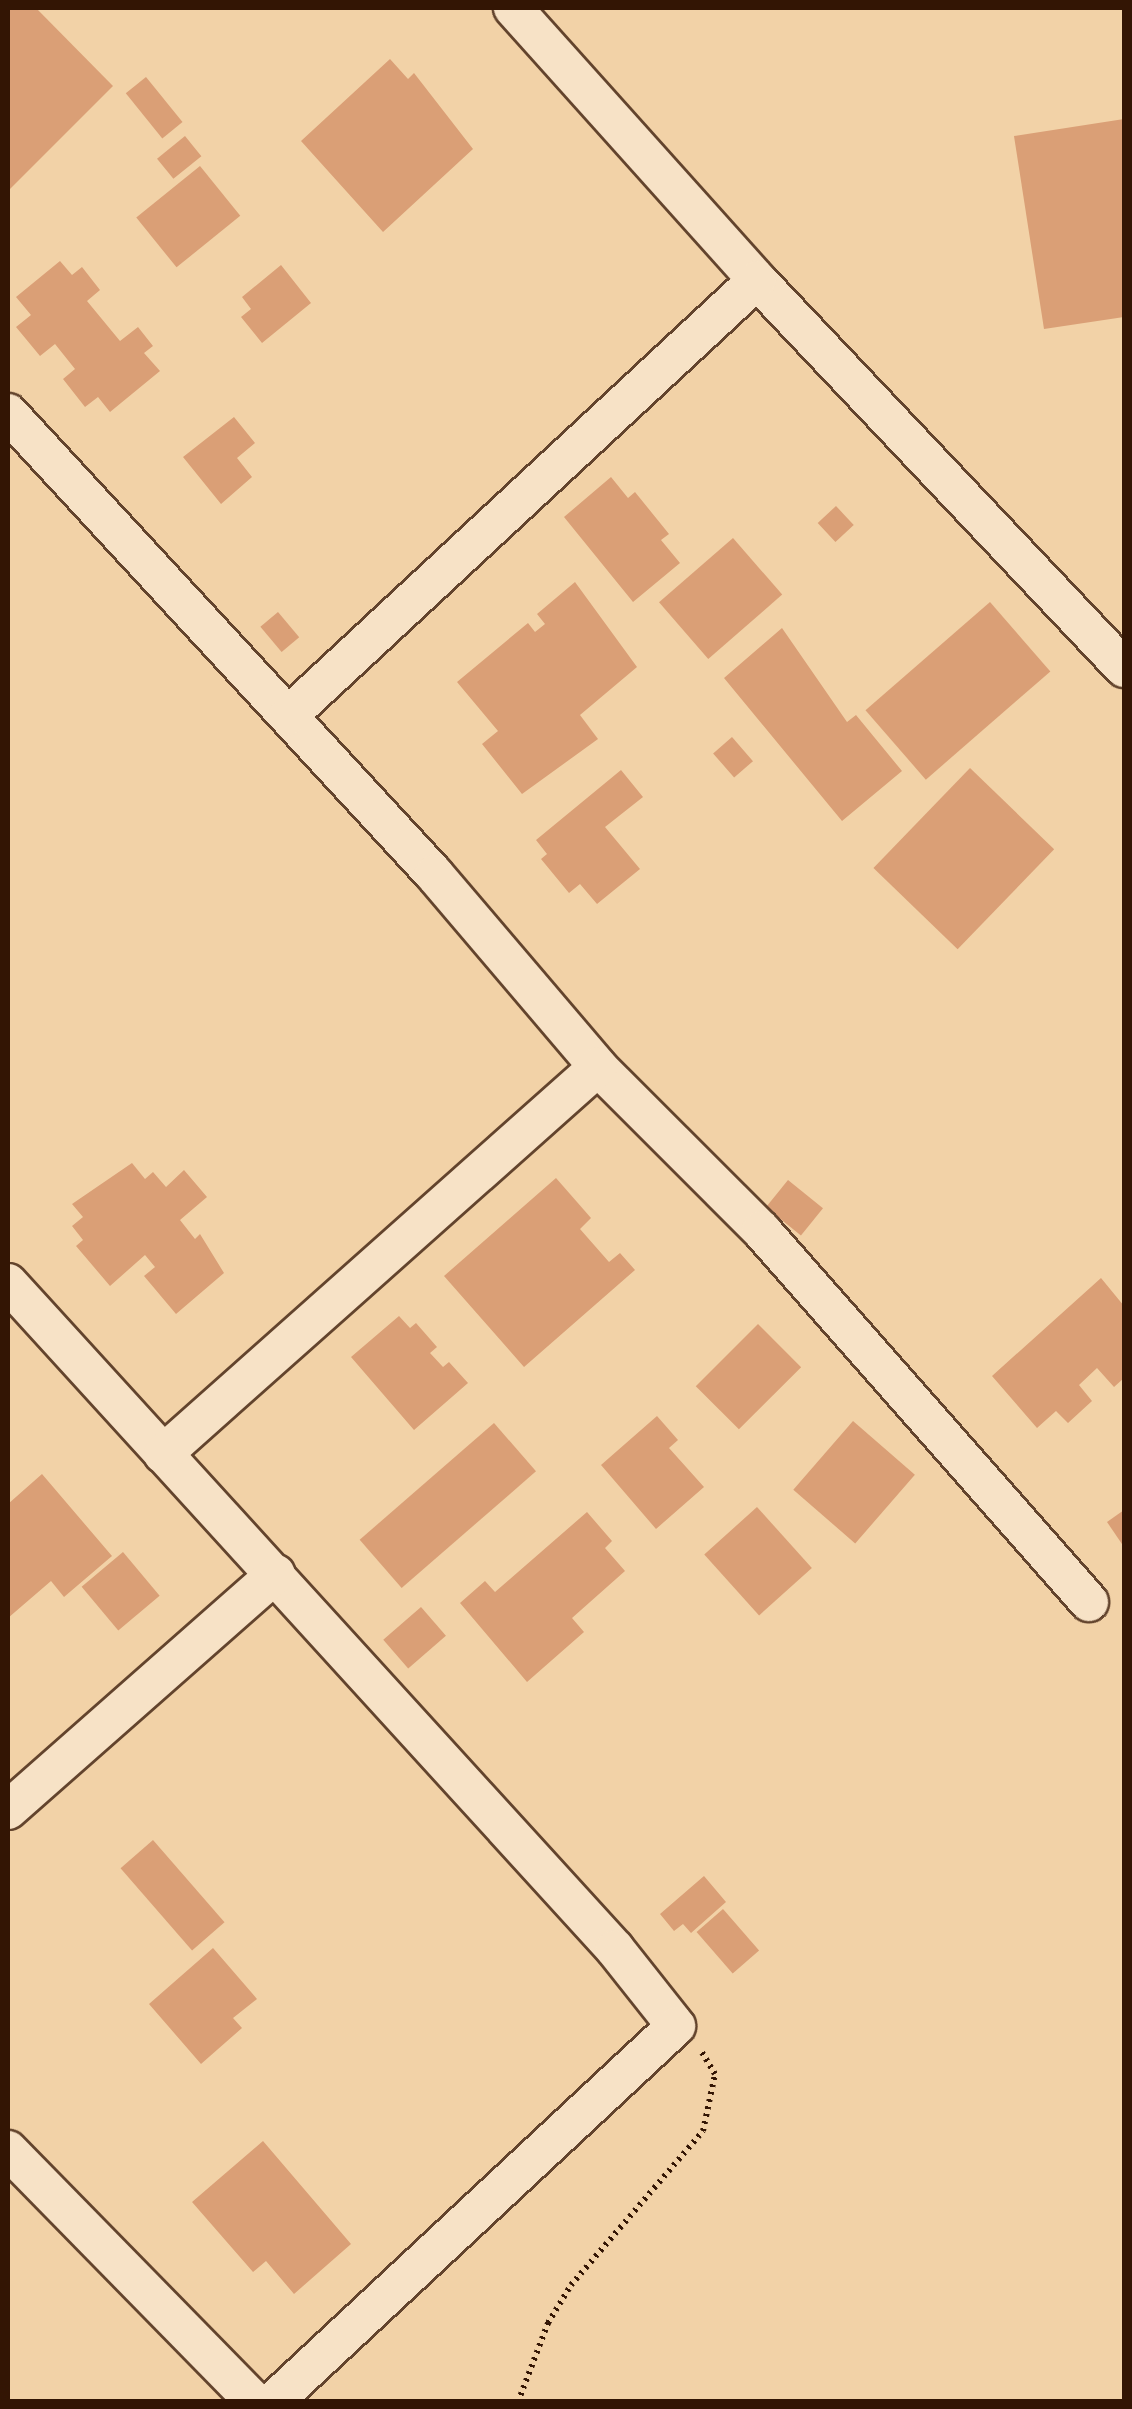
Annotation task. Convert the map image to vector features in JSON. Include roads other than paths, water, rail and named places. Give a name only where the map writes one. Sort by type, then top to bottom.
[{"type":"street","points":[[514,8],[756,280],[1124,668]]},
{"type":"street","points":[[288,716],[756,280]]},
{"type":"street","points":[[8,413],[434,874],[598,1068],[761,1230],[1089,1602]]},
{"type":"street","points":[[163,1454],[598,1068]]},
{"type":"street","points":[[8,1283],[276,1574],[676,2026],[273,2402]]},
{"type":"street","points":[[8,1810],[276,1574]]},
{"type":"street","points":[[8,2150],[255,2402]]}]
